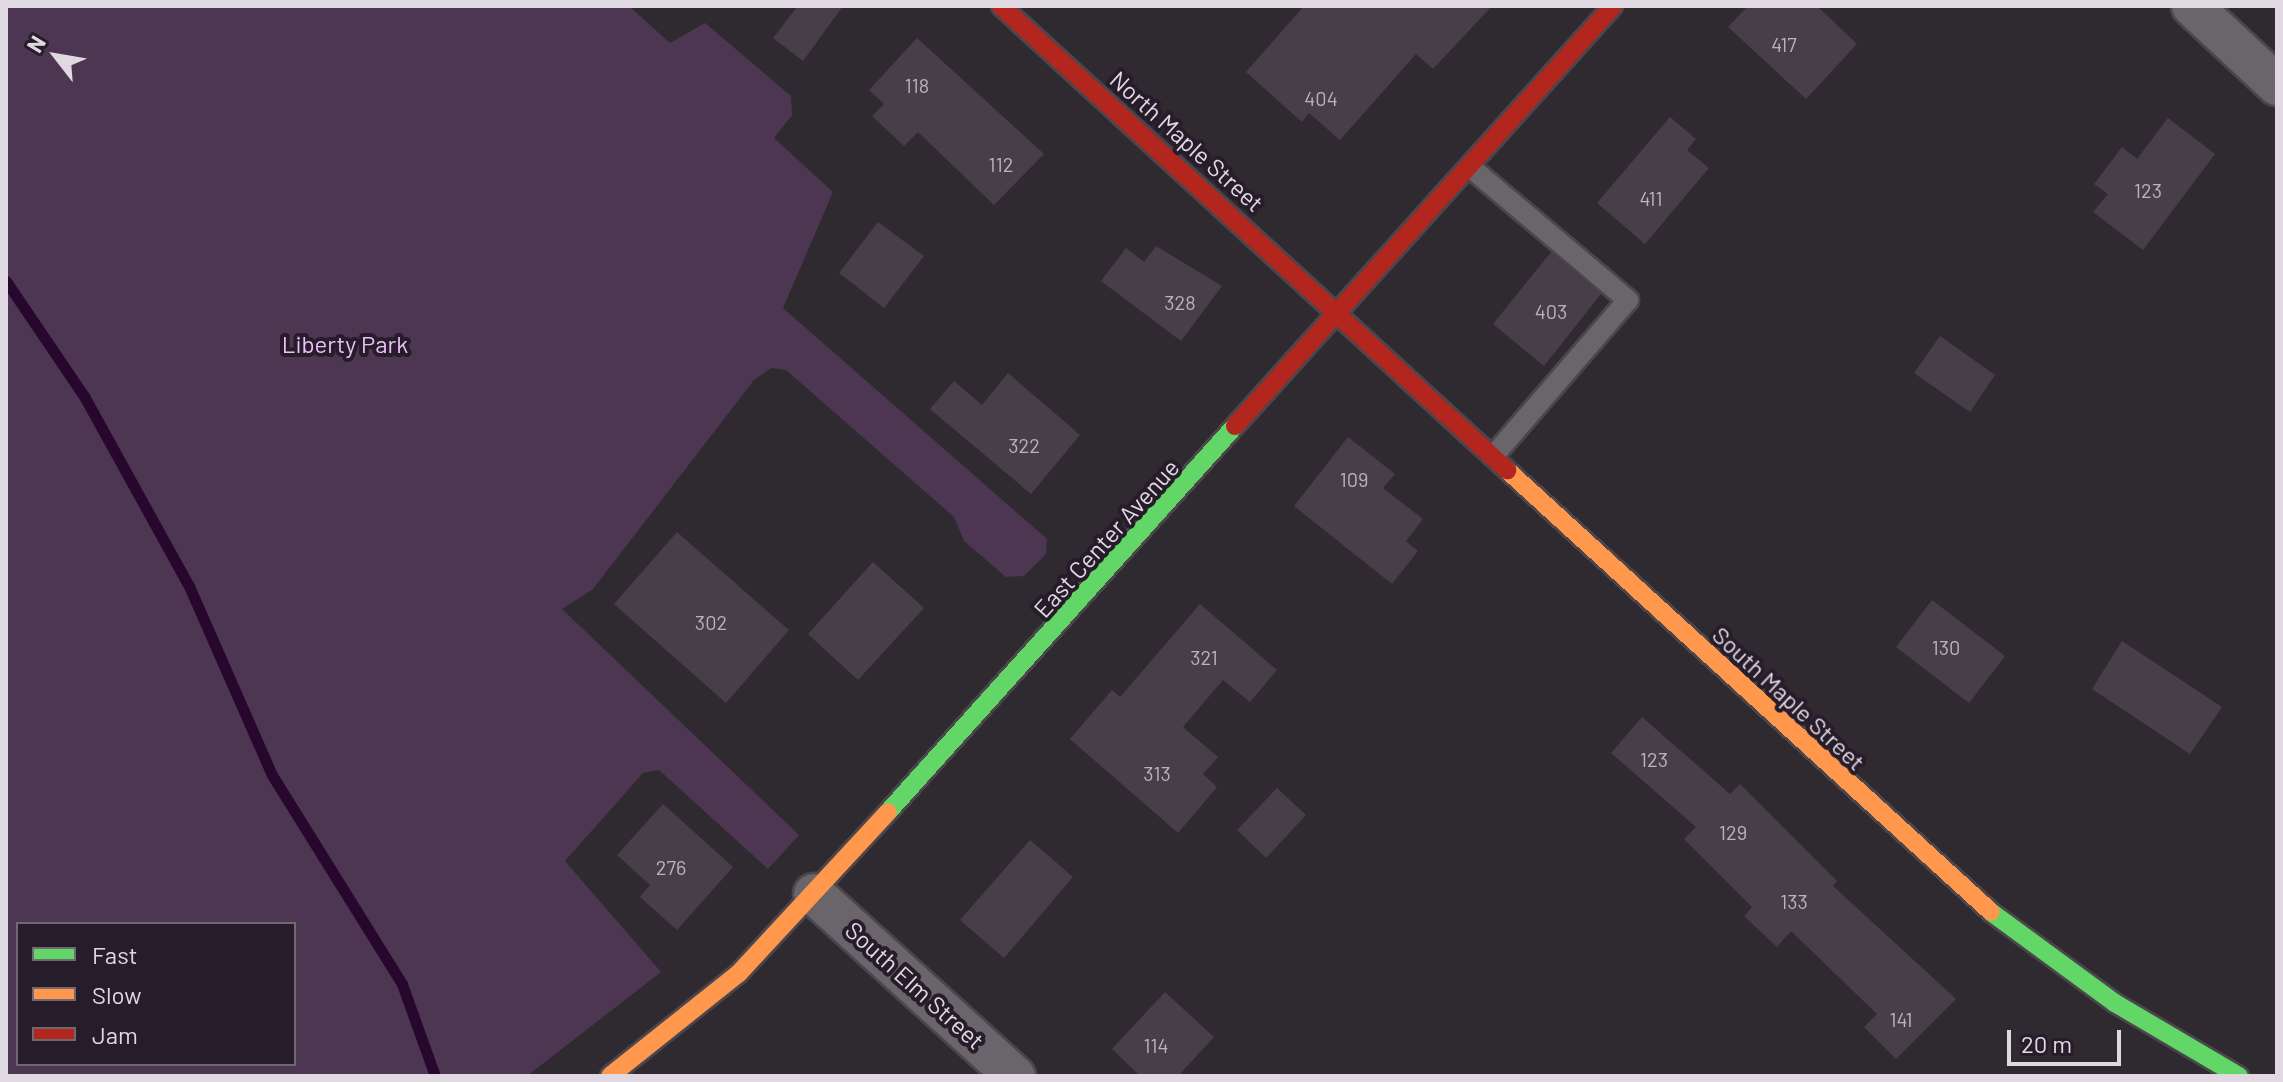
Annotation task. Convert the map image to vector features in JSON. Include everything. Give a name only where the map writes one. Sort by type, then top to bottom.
[{"type":"street","name":"North Maple Street","points":[[1001,6],[1341,312]]},
{"type":"street","name":"East Center Avenue","points":[[610,1076],[739,973],[814,894],[1341,312],[1613,6]]},
{"type":"street","points":[[2192,6],[2277,85]]},
{"type":"street","name":"South Maple Street","points":[[1341,312],[1983,906],[2115,1003],[2239,1076]]},
{"type":"street","name":"South Elm Street","points":[[814,894],[1015,1076]]},
{"type":"lane","points":[[1470,167],[1628,300],[1494,455]]},
{"type":"green space","name":"Liberty Park","points":[[6,6],[629,6],[670,43],[705,23],[791,96],[792,115],[774,138],[833,192],[783,308],[1047,539],[1046,554],[1024,576],[1006,577],[964,541],[954,517],[786,370],[771,368],[754,380],[593,589],[562,609],[799,835],[768,869],[659,770],[643,773],[565,861],[661,972],[527,1076],[6,1076]]},
{"type":"building","points":[[798,6],[843,6],[803,61],[773,38]]},
{"type":"building","points":[[1304,6],[1492,6],[1433,69],[1416,54],[1340,140],[1309,113],[1302,122],[1246,72]]},
{"type":"building","points":[[1748,6],[1817,6],[1857,44],[1806,99],[1728,27]]},
{"type":"building","points":[[917,38],[1044,154],[994,205],[918,132],[904,146],[872,116],[884,104],[869,90]]},
{"type":"building","points":[[1670,117],[1696,139],[1687,150],[1709,168],[1645,244],[1597,203]]},
{"type":"building","points":[[2168,118],[2215,154],[2143,250],[2093,212],[2108,194],[2094,184],[2122,147],[2137,159]]},
{"type":"building","points":[[878,222],[924,256],[884,308],[839,273]]},
{"type":"building","points":[[1156,246],[1222,286],[1181,341],[1101,281],[1126,248],[1144,262]]},
{"type":"building","points":[[1551,252],[1601,294],[1544,366],[1493,324]]},
{"type":"building","points":[[1940,336],[1995,375],[1970,412],[1914,373]]},
{"type":"building","points":[[1008,373],[1080,435],[1031,494],[930,409],[954,381],[982,405]]},
{"type":"building","points":[[1348,437],[1395,474],[1383,488],[1423,519],[1406,541],[1418,551],[1392,584],[1294,506]]},
{"type":"building","points":[[677,532],[789,630],[726,703],[614,604]]},
{"type":"building","points":[[873,562],[924,608],[858,680],[808,634]]},
{"type":"building","points":[[1932,600],[2005,656],[1969,703],[1896,647]]},
{"type":"building","points":[[1200,604],[1277,670],[1250,702],[1223,680],[1183,727],[1218,757],[1203,774],[1217,787],[1178,833],[1070,739],[1112,690],[1120,697]]},
{"type":"building","points":[[2122,641],[2222,707],[2190,754],[2092,689]]},
{"type":"building","points":[[1642,717],[1730,794],[1740,784],[1837,881],[1833,886],[1956,999],[1896,1059],[1864,1027],[1877,1014],[1791,931],[1777,947],[1744,916],[1752,907],[1684,839],[1696,827],[1611,753]]},
{"type":"building","points":[[1277,788],[1306,815],[1266,858],[1237,830]]},
{"type":"building","points":[[663,804],[733,867],[677,930],[640,897],[650,885],[617,855]]},
{"type":"building","points":[[1030,840],[1073,877],[1004,958],[960,920]]},
{"type":"building","points":[[1165,992],[1214,1037],[1178,1076],[1140,1076],[1112,1049]]},
{"type":"waterway","points":[[6,281],[84,396],[189,586],[272,775],[402,984],[435,1076]]},
{"type":"traffic: fast","points":[[888,812],[1235,426]]},
{"type":"traffic: fast","points":[[1991,912],[2115,1003],[2239,1076]]},
{"type":"traffic: slow","points":[[1507,470],[1991,912]]},
{"type":"traffic: slow","points":[[610,1076],[739,973],[888,812]]},
{"type":"traffic: jam","points":[[1001,6],[1507,470]]},
{"type":"traffic: jam","points":[[1235,426],[1613,6]]}]
